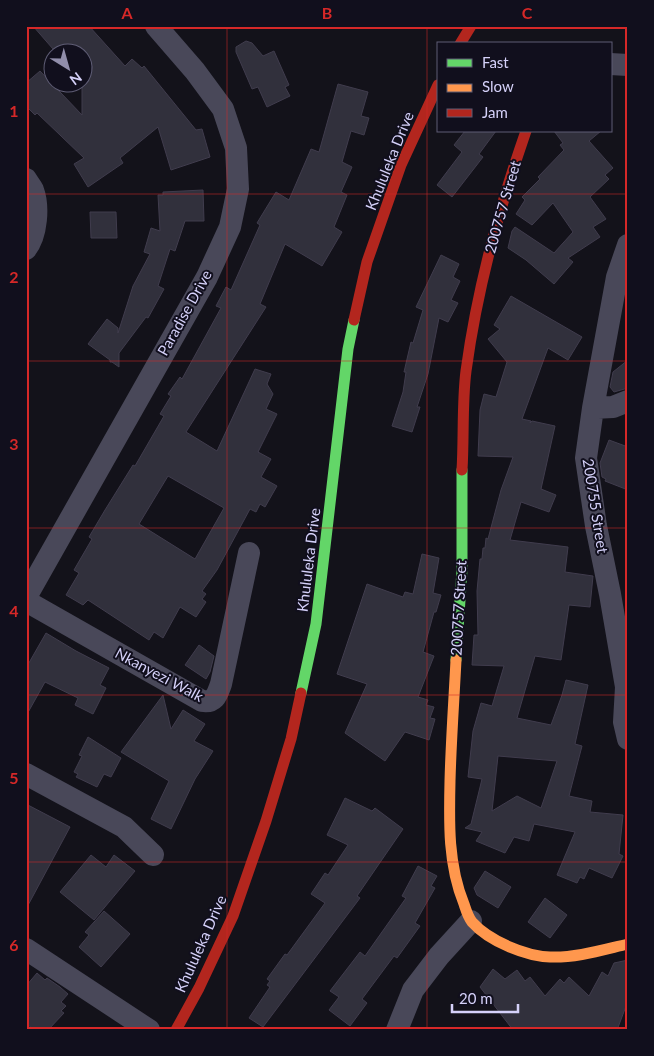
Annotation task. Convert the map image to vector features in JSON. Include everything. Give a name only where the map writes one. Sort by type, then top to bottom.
[{"type":"street","name":"Paradise Drive","points":[[26,597],[207,276],[230,227],[238,189],[237,156],[223,109],[195,71],[156,26]]},
{"type":"street","points":[[461,42],[471,26]]},
{"type":"street","points":[[612,64],[628,65]]},
{"type":"street","name":"Khululeka Drive","points":[[176,1030],[200,988],[232,916],[266,821],[291,739],[316,624],[348,349],[367,262],[401,165],[437,87]]},
{"type":"street","name":"200757 Street","points":[[526,132],[508,182],[482,286],[466,372],[462,479],[462,570],[451,746],[449,833],[452,861],[459,892],[471,921],[493,938],[514,950],[548,957],[576,956],[628,944]]},
{"type":"street","points":[[26,179],[33,190],[36,214],[32,242],[26,249]]},
{"type":"street","name":"200755 Street","points":[[628,245],[617,277],[593,408],[586,458],[596,526],[627,688],[624,722],[628,739]]},
{"type":"street","points":[[593,408],[613,407],[628,401]]},
{"type":"street","name":"Nkanyezi Walk","points":[[26,601],[202,701],[209,702],[214,700],[220,684],[249,553]]},
{"type":"street","points":[[26,774],[124,827],[153,855]]},
{"type":"street","points":[[397,1030],[413,990],[439,956],[471,921]]},
{"type":"street","points":[[26,949],[149,1030]]},
{"type":"building","points":[[33,26],[89,26],[125,66],[132,59],[142,68],[144,66],[196,130],[202,129],[210,157],[171,170],[158,127],[120,158],[123,163],[88,187],[74,164],[84,158],[37,113],[35,115],[26,106],[26,83],[40,71],[42,73],[42,92],[60,92],[82,115],[82,92],[92,92],[92,42],[47,42]]},
{"type":"building","points":[[246,41],[252,43],[263,56],[274,51],[289,85],[285,87],[290,96],[267,107],[258,87],[252,89],[236,52],[236,47]]},
{"type":"building","points":[[338,84],[368,92],[361,116],[369,118],[364,135],[351,131],[342,162],[352,167],[341,192],[347,195],[334,227],[342,232],[322,266],[285,244],[260,304],[266,307],[186,432],[217,451],[255,369],[271,374],[267,384],[273,394],[266,409],[277,414],[258,452],[271,459],[261,477],[277,486],[265,507],[260,504],[256,512],[250,509],[217,570],[202,591],[206,594],[202,599],[206,602],[196,617],[180,607],[163,638],[154,632],[149,640],[88,600],[83,605],[66,595],[79,573],[74,570],[92,539],[89,537],[133,465],[135,466],[164,416],[160,414],[171,396],[168,394],[180,377],[182,379],[221,308],[216,306],[226,287],[231,290],[260,225],[257,223],[276,192],[289,200],[311,149],[319,152]],"holes":[[[168,476],[224,508],[195,559],[139,524]]]},
{"type":"building","points":[[464,132],[495,132],[479,154],[483,157],[452,197],[437,185],[462,152],[454,145]]},
{"type":"building","points":[[555,132],[600,132],[589,141],[613,168],[605,175],[609,179],[590,197],[606,219],[593,227],[600,237],[568,258],[573,262],[554,284],[526,260],[508,248],[512,231],[515,227],[554,253],[573,232],[553,203],[532,225],[516,214],[525,200],[522,197],[564,150],[560,145],[563,143]]},
{"type":"building","points":[[203,190],[204,221],[185,221],[175,251],[170,249],[158,286],[164,289],[148,318],[146,317],[119,353],[119,367],[88,344],[107,319],[118,328],[118,333],[133,286],[150,254],[144,252],[151,228],[160,231],[158,195],[163,195],[163,192]]},
{"type":"building","points":[[90,212],[116,212],[117,238],[91,238]]},
{"type":"building","points":[[441,255],[459,264],[453,277],[460,281],[451,300],[458,303],[448,322],[439,318],[428,374],[417,407],[420,407],[412,432],[392,426],[403,392],[406,372],[404,372],[411,342],[413,343],[423,310],[416,307]]},
{"type":"building","points":[[511,296],[582,337],[568,360],[548,348],[522,419],[531,421],[530,423],[532,421],[555,426],[541,489],[556,495],[549,512],[521,502],[510,540],[568,547],[565,572],[593,576],[590,607],[569,605],[561,660],[535,656],[517,718],[551,725],[566,680],[588,685],[575,744],[582,746],[569,796],[592,801],[590,812],[623,815],[619,854],[623,856],[612,878],[589,868],[584,879],[580,877],[577,883],[557,875],[575,832],[534,824],[529,841],[514,837],[505,853],[476,841],[482,832],[465,828],[471,824],[482,779],[468,777],[473,731],[481,703],[492,706],[504,666],[472,665],[474,635],[478,635],[477,591],[480,559],[482,559],[486,538],[488,539],[501,490],[513,457],[478,456],[480,410],[484,394],[496,397],[507,362],[488,339],[500,329],[494,325]],"holes":[[[498,756],[557,761],[541,808],[517,796],[492,811]]]},
{"type":"building","points":[[628,360],[628,388],[614,392],[610,387],[613,372]]},
{"type":"building","points":[[609,440],[628,447],[628,490],[605,481],[606,479],[602,477],[600,463]]},
{"type":"building","points":[[422,554],[439,558],[433,593],[441,595],[436,612],[434,612],[423,652],[434,656],[418,697],[428,700],[426,705],[434,707],[430,718],[435,719],[429,740],[405,732],[385,761],[345,733],[367,684],[337,674],[367,584],[403,597],[405,592],[413,594]]},
{"type":"building","points":[[46,633],[109,668],[100,685],[106,688],[93,714],[75,705],[78,698],[45,682],[26,716],[26,668]]},
{"type":"building","points":[[199,645],[214,656],[206,679],[185,665]]},
{"type":"building","points":[[163,695],[171,729],[183,710],[205,724],[194,741],[213,751],[195,779],[171,829],[151,819],[169,781],[121,752]]},
{"type":"building","points":[[88,737],[121,758],[111,777],[104,774],[97,787],[76,777],[78,774],[74,772],[82,756],[79,755]]},
{"type":"building","points":[[345,798],[372,811],[375,808],[403,829],[357,896],[360,898],[263,1027],[249,1018],[270,987],[267,985],[270,981],[267,979],[325,903],[311,894],[325,873],[328,875],[348,845],[327,835]]},
{"type":"building","points":[[26,804],[70,827],[26,909]]},
{"type":"building","points":[[91,855],[106,867],[114,855],[135,871],[94,920],[60,892]]},
{"type":"building","points":[[418,866],[437,876],[431,886],[435,888],[415,923],[420,926],[397,958],[394,956],[362,999],[367,1003],[350,1026],[329,1010],[339,997],[330,991],[360,952],[365,956],[406,898],[402,896]]},
{"type":"building","points":[[485,871],[511,887],[498,908],[477,895],[474,888]]},
{"type":"building","points":[[545,898],[567,915],[550,938],[528,922]]},
{"type":"building","points":[[104,911],[130,934],[101,967],[79,947],[89,935],[85,932]]},
{"type":"building","points":[[628,960],[628,1001],[617,1030],[513,1030],[480,987],[493,969],[505,979],[517,970],[525,981],[530,977],[545,996],[560,979],[564,983],[569,977],[589,996],[602,972],[608,976],[614,963]]},
{"type":"building","points":[[37,973],[68,994],[61,1002],[66,1006],[61,1011],[64,1013],[48,1030],[34,1030],[26,1023],[26,986]]},
{"type":"traffic: fast","points":[[301,693],[316,624],[348,349],[354,320]]},
{"type":"traffic: fast","points":[[456,660],[462,570],[462,470]]},
{"type":"traffic: slow","points":[[456,660],[450,781],[451,844],[455,874],[471,920],[479,929],[498,941],[540,956],[560,957],[579,955],[628,944]]},
{"type":"traffic: jam","points":[[461,42],[471,26]]},
{"type":"traffic: jam","points":[[354,320],[367,262],[401,165],[437,87]]},
{"type":"traffic: jam","points":[[462,470],[466,371],[476,310],[498,219],[526,132]]},
{"type":"traffic: jam","points":[[176,1030],[199,988],[233,916],[266,821],[291,739],[301,693]]}]
